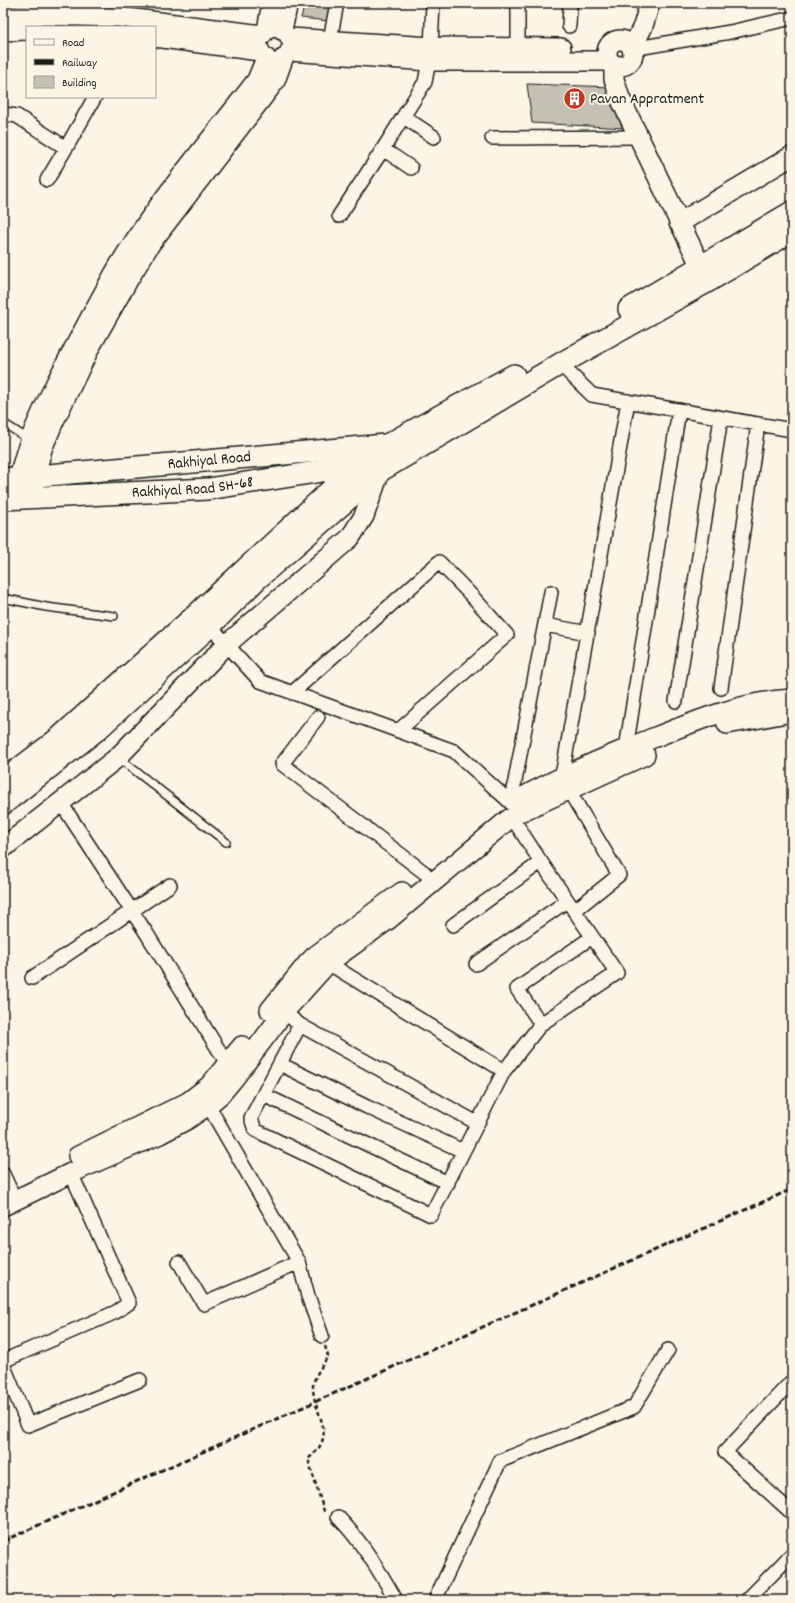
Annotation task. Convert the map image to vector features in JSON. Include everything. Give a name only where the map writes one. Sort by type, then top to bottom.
[{"type":"main road","points":[[3,781],[59,738],[198,613],[358,465],[387,445],[566,346],[792,212]]},
{"type":"main road","points":[[3,804],[98,729],[210,626],[258,578],[380,471],[560,364],[712,279],[792,231]]},
{"type":"main road","name":"Rakhiyal Road","points":[[19,477],[387,445],[416,449]]},
{"type":"main road","name":"Rakhiyal Road SH-68","points":[[17,498],[208,489],[358,465],[380,471]]},
{"type":"street","points":[[17,498],[19,477],[36,444],[54,421],[90,347],[131,274],[150,244],[275,81],[275,44],[272,3]]},
{"type":"street","points":[[275,44],[288,3]]},
{"type":"street","points":[[330,40],[337,3]]},
{"type":"street","points":[[339,216],[404,117],[424,82],[430,54],[433,3]]},
{"type":"street","points":[[518,3],[518,47]]},
{"type":"street","points":[[569,26],[570,3]]},
{"type":"street","points":[[3,16],[119,10],[275,44],[330,40],[430,54],[518,47],[610,58],[620,66],[628,63],[633,56],[632,49],[643,26],[650,3]]},
{"type":"street","points":[[632,49],[730,32],[792,18]]},
{"type":"street","points":[[3,31],[26,30]]},
{"type":"street","points":[[156,37],[430,54],[610,58]]},
{"type":"street","points":[[610,58],[616,88],[637,136],[701,267]]},
{"type":"street","points":[[47,180],[94,98]]},
{"type":"street","points":[[3,114],[17,116],[66,148]]},
{"type":"street","points":[[404,117],[434,137]]},
{"type":"street","points":[[492,138],[637,136]]},
{"type":"street","points":[[383,149],[411,168]]},
{"type":"street","points":[[679,223],[792,156]]},
{"type":"street","points":[[560,364],[592,395],[792,430]]},
{"type":"street","points":[[476,964],[619,875],[565,783],[588,633],[628,402]]},
{"type":"street","points":[[626,749],[679,410]]},
{"type":"street","points":[[676,701],[721,418]]},
{"type":"street","points":[[720,688],[758,424]]},
{"type":"street","points":[[3,848],[118,757],[226,644],[350,538],[364,516],[380,471]]},
{"type":"street","points":[[292,693],[439,562],[507,635],[398,731]]},
{"type":"street","points":[[7,1193],[71,1173],[160,1134],[188,1119],[208,1105],[235,1077],[284,1012],[328,963],[395,914],[512,810],[515,781],[551,592]]},
{"type":"street","points":[[545,625],[588,633]]},
{"type":"street","points":[[210,626],[260,681],[454,751],[512,810],[541,862],[617,973],[541,1024],[504,1071],[431,1215],[255,1130],[251,1118],[300,1025]]},
{"type":"street","points":[[565,783],[702,731],[720,719],[762,702],[792,698]]},
{"type":"street","points":[[7,1193],[188,1102],[209,1086],[228,1065],[308,963],[425,873],[512,810],[626,749],[702,718],[736,721],[792,712]]},
{"type":"street","points":[[318,717],[282,764],[425,873]]},
{"type":"street","points":[[61,803],[131,910],[228,1065]]},
{"type":"street","points":[[453,925],[541,862]]},
{"type":"street","points":[[32,978],[170,885]]},
{"type":"street","points":[[541,1024],[517,989],[592,937]]},
{"type":"street","points":[[328,963],[504,1071]]},
{"type":"street","points":[[284,1012],[300,1025],[477,1123]]},
{"type":"street","points":[[280,1064],[367,1107],[463,1151]]},
{"type":"street","points":[[264,1095],[448,1183]]},
{"type":"street","points":[[208,1105],[299,1262],[308,1296],[322,1336]]},
{"type":"street","points":[[71,1173],[129,1303],[116,1312],[3,1362],[28,1425],[140,1380]]},
{"type":"street","points":[[179,1262],[204,1304],[299,1262]]},
{"type":"street","points":[[435,1600],[500,1461],[634,1406],[668,1350]]},
{"type":"street","points":[[792,1381],[725,1452],[792,1513]]},
{"type":"street","points":[[338,1517],[351,1530],[375,1563],[396,1600]]},
{"type":"street","points":[[747,1600],[792,1554]]},
{"type":"lane","points":[[3,423],[36,444]]},
{"type":"lane","points":[[3,598],[114,616]]},
{"type":"lane","points":[[118,757],[226,842]]},
{"type":"path","points":[[322,1336],[328,1356],[313,1385],[324,1436],[316,1452],[308,1459],[324,1511],[338,1517]]},
{"type":"building","points":[[305,3],[322,3],[334,6],[328,21],[301,18]]},
{"type":"building","name":"Pavan Appratment","points":[[527,84],[614,87],[626,128],[532,123]]},
{"type":"railway","points":[[3,1541],[792,1189]]},
{"type":"place","name":"Pavan Appratment","points":[[574,99]]}]
